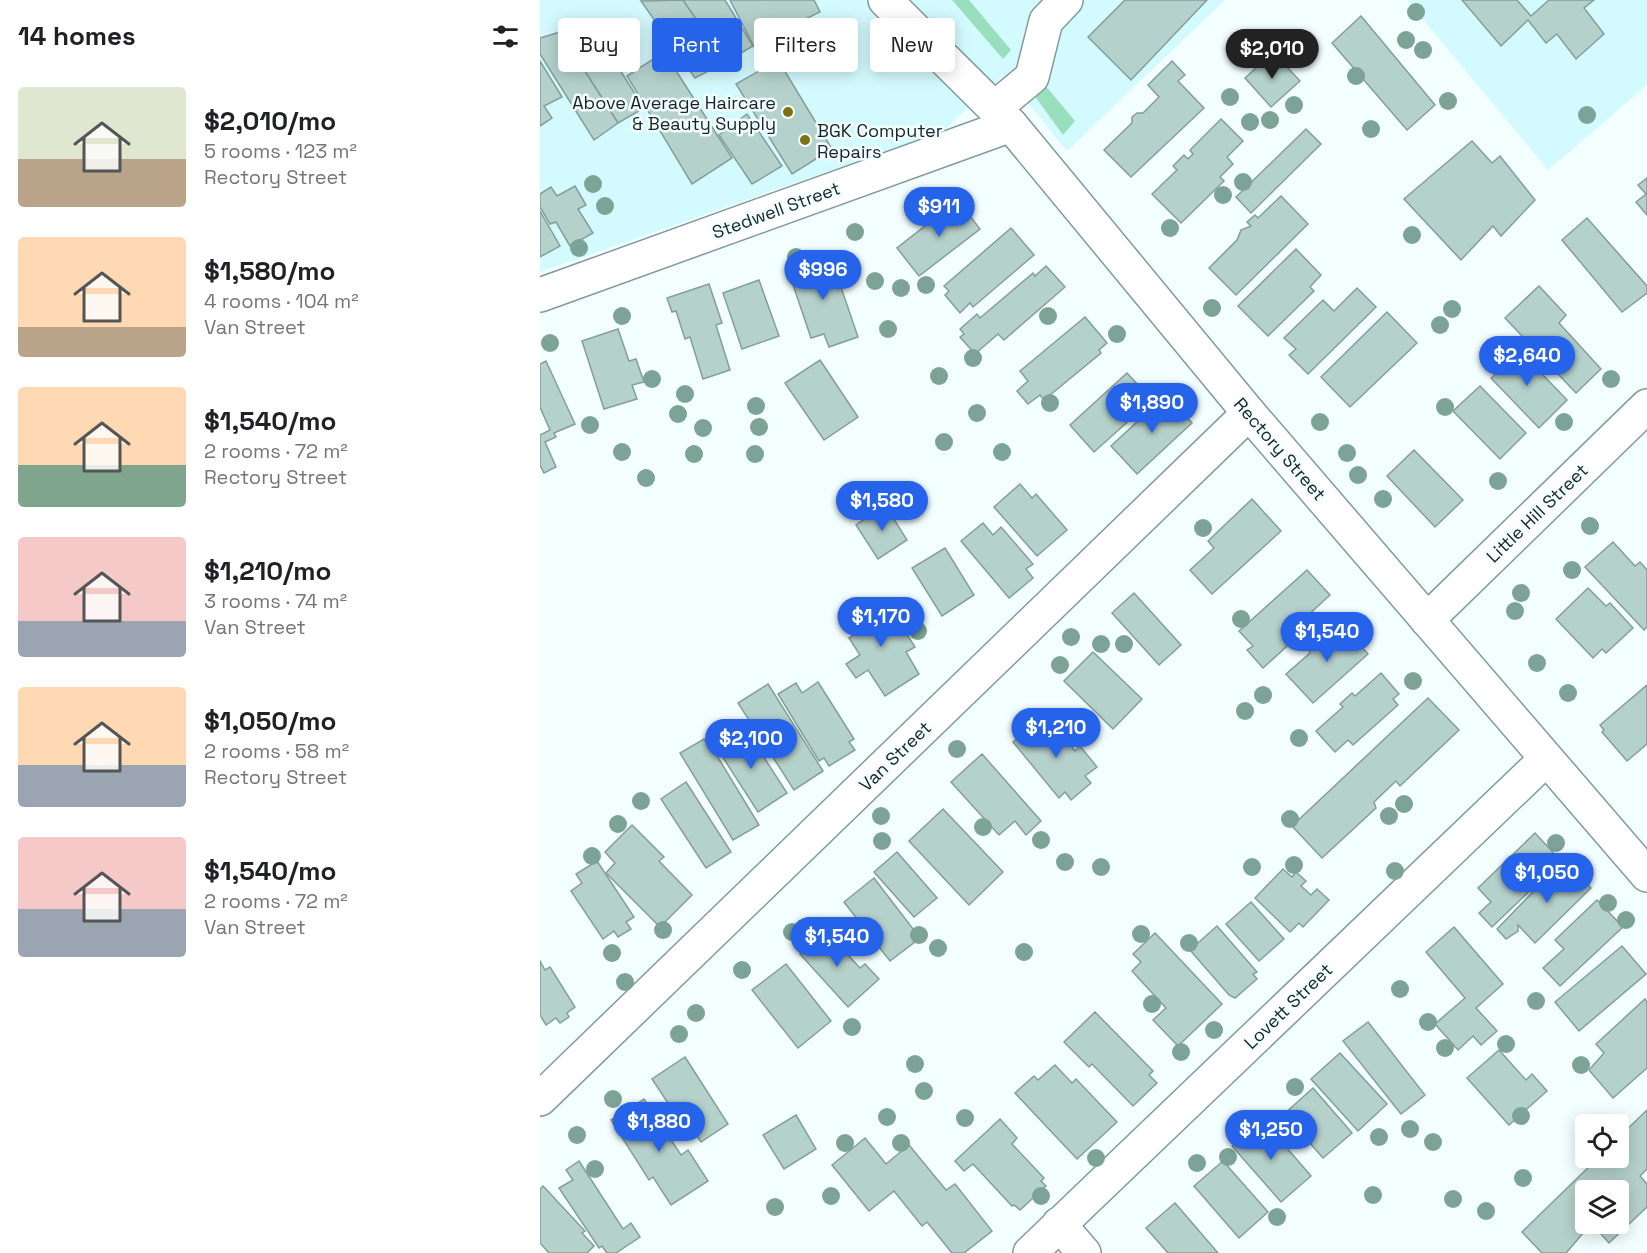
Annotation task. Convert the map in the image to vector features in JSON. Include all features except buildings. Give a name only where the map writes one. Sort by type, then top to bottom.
[{"type":"street","name":"Rectory Street","points":[[885,0],[1004,116],[1249,413],[1647,875]]},
{"type":"street","name":"Stedwell Street","points":[[540,295],[1004,116],[1032,77],[1047,7]]},
{"type":"street","name":"Little Hill Street","points":[[1427,620],[1647,406]]},
{"type":"street","name":"Van Street","points":[[540,1099],[1249,413]]},
{"type":"street","name":"Lovett Street","points":[[1030,1253],[1546,759]]},
{"type":"street","points":[[1059,1224],[1084,1253]]},
{"type":"shaded area","points":[[540,0],[1225,0],[1067,151],[1005,74],[943,131],[540,272]]},
{"type":"shaded area","points":[[1407,0],[1647,0],[1647,85],[1548,170]]},
{"type":"green space","points":[[952,0],[969,0],[1011,50],[1003,59]]},
{"type":"green space","points":[[1045,85],[1075,121],[1063,135],[1034,95]]},
{"type":"place","name":"Above Average Haircare & Beauty Supply","points":[[788,112]]},
{"type":"place","name":"BGK Computer Repairs","points":[[805,140]]}]
